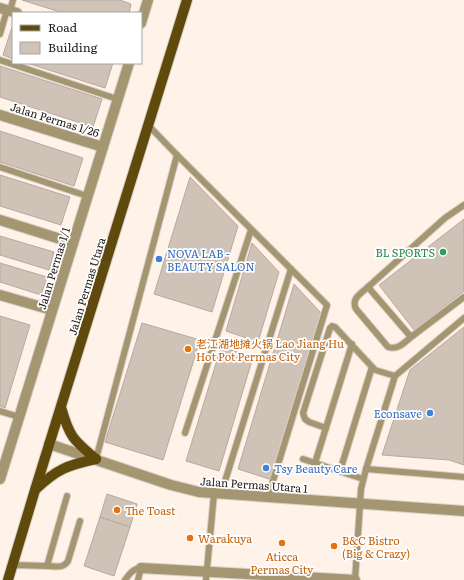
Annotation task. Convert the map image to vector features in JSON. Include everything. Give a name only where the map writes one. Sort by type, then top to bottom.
[{"type":"main road","name":"Jalan Permas Utara","points":[[8,580],[148,124],[188,0]]},
{"type":"main road","points":[[61,406],[70,434],[79,445],[96,459]]},
{"type":"main road","points":[[35,490],[60,469],[73,464],[96,459]]},
{"type":"street","points":[[142,20],[148,0]]},
{"type":"street","name":"Jalan Permas 1/1","points":[[0,479],[129,64]]},
{"type":"street","name":"Jalan Permas 1/26","points":[[0,115],[103,147]]},
{"type":"street","points":[[0,220],[73,242]]},
{"type":"street","points":[[0,295],[52,310]]},
{"type":"street","name":"Jalan Permas Utara 1","points":[[50,444],[171,485],[199,492],[464,510]]},
{"type":"street","points":[[141,568],[206,576],[355,580]]},
{"type":"lane","points":[[0,34],[13,0]]},
{"type":"lane","points":[[0,60],[12,64]]},
{"type":"lane","points":[[12,64],[118,99]]},
{"type":"lane","points":[[148,124],[327,306],[268,497]]},
{"type":"lane","points":[[96,459],[177,155]]},
{"type":"lane","points":[[0,167],[88,196]]},
{"type":"lane","points":[[464,205],[445,218],[356,298],[354,305],[388,347],[393,349],[398,348],[464,297]]},
{"type":"lane","points":[[185,433],[251,230]]},
{"type":"lane","points":[[206,576],[217,494],[291,269]]},
{"type":"lane","points":[[368,288],[411,337]]},
{"type":"lane","points":[[355,580],[359,504],[363,479],[395,376],[464,318]]},
{"type":"lane","points":[[326,428],[309,422],[305,419],[304,413],[330,328],[332,326],[335,327],[352,344],[375,370],[395,376]]},
{"type":"lane","points":[[315,463],[352,344]]},
{"type":"lane","points":[[340,471],[372,367]]},
{"type":"lane","points":[[0,411],[19,417]]},
{"type":"lane","points":[[303,459],[363,479]]},
{"type":"lane","points":[[366,469],[464,477]]},
{"type":"lane","points":[[47,566],[67,496]]},
{"type":"lane","points":[[13,565],[60,567],[65,565],[68,561],[80,521]]},
{"type":"lane","points":[[125,580],[129,573],[135,568],[141,568],[138,580]]},
{"type":"building","points":[[22,0],[120,0],[131,4],[129,12],[60,12]]},
{"type":"building","points":[[12,27],[12,59],[3,55]]},
{"type":"building","points":[[30,64],[113,64],[105,88]]},
{"type":"building","points":[[0,66],[102,99],[93,127],[0,97]]},
{"type":"building","points":[[0,131],[83,158],[74,186],[0,162]]},
{"type":"building","points":[[0,175],[70,197],[61,225],[0,206]]},
{"type":"building","points":[[190,177],[238,226],[212,312],[154,294]]},
{"type":"building","name":"BL SPORTS","points":[[464,219],[464,291],[414,330],[379,285]]},
{"type":"building","points":[[0,236],[54,252],[49,270],[0,255]]},
{"type":"building","points":[[252,243],[279,272],[258,342],[226,331]]},
{"type":"building","points":[[0,263],[47,277],[41,295],[0,282]]},
{"type":"building","points":[[294,284],[322,314],[272,480],[238,469]]},
{"type":"building","points":[[0,316],[30,325],[5,408],[0,406]]},
{"type":"building","points":[[142,323],[200,340],[163,460],[105,442]]},
{"type":"building","name":"Econsave","points":[[464,327],[464,465],[449,460],[382,455],[410,370]]},
{"type":"building","points":[[221,347],[253,357],[219,471],[186,461]]},
{"type":"building","points":[[107,494],[137,504],[130,527],[100,517]]},
{"type":"building","points":[[100,517],[130,527],[114,576],[84,566]]},
{"type":"place","name":"BL SPORTS","points":[[443,252]]},
{"type":"place","name":"NOVA LAB - BEAUTY SALON","points":[[159,259]]},
{"type":"place","name":"老江湖地摊火锅 Lao Jiang Hu Hot Pot Permas City","points":[[188,349]]},
{"type":"place","name":"Econsave","points":[[430,413]]},
{"type":"place","name":"Tsy Beauty Care","points":[[266,468]]},
{"type":"place","name":"The Toast","points":[[117,510]]},
{"type":"place","name":"Warakuya","points":[[190,538]]},
{"type":"place","name":"Aticca Permas City","points":[[282,543]]},
{"type":"place","name":"B&C Bistro (Big & Crazy)","points":[[334,546]]}]
